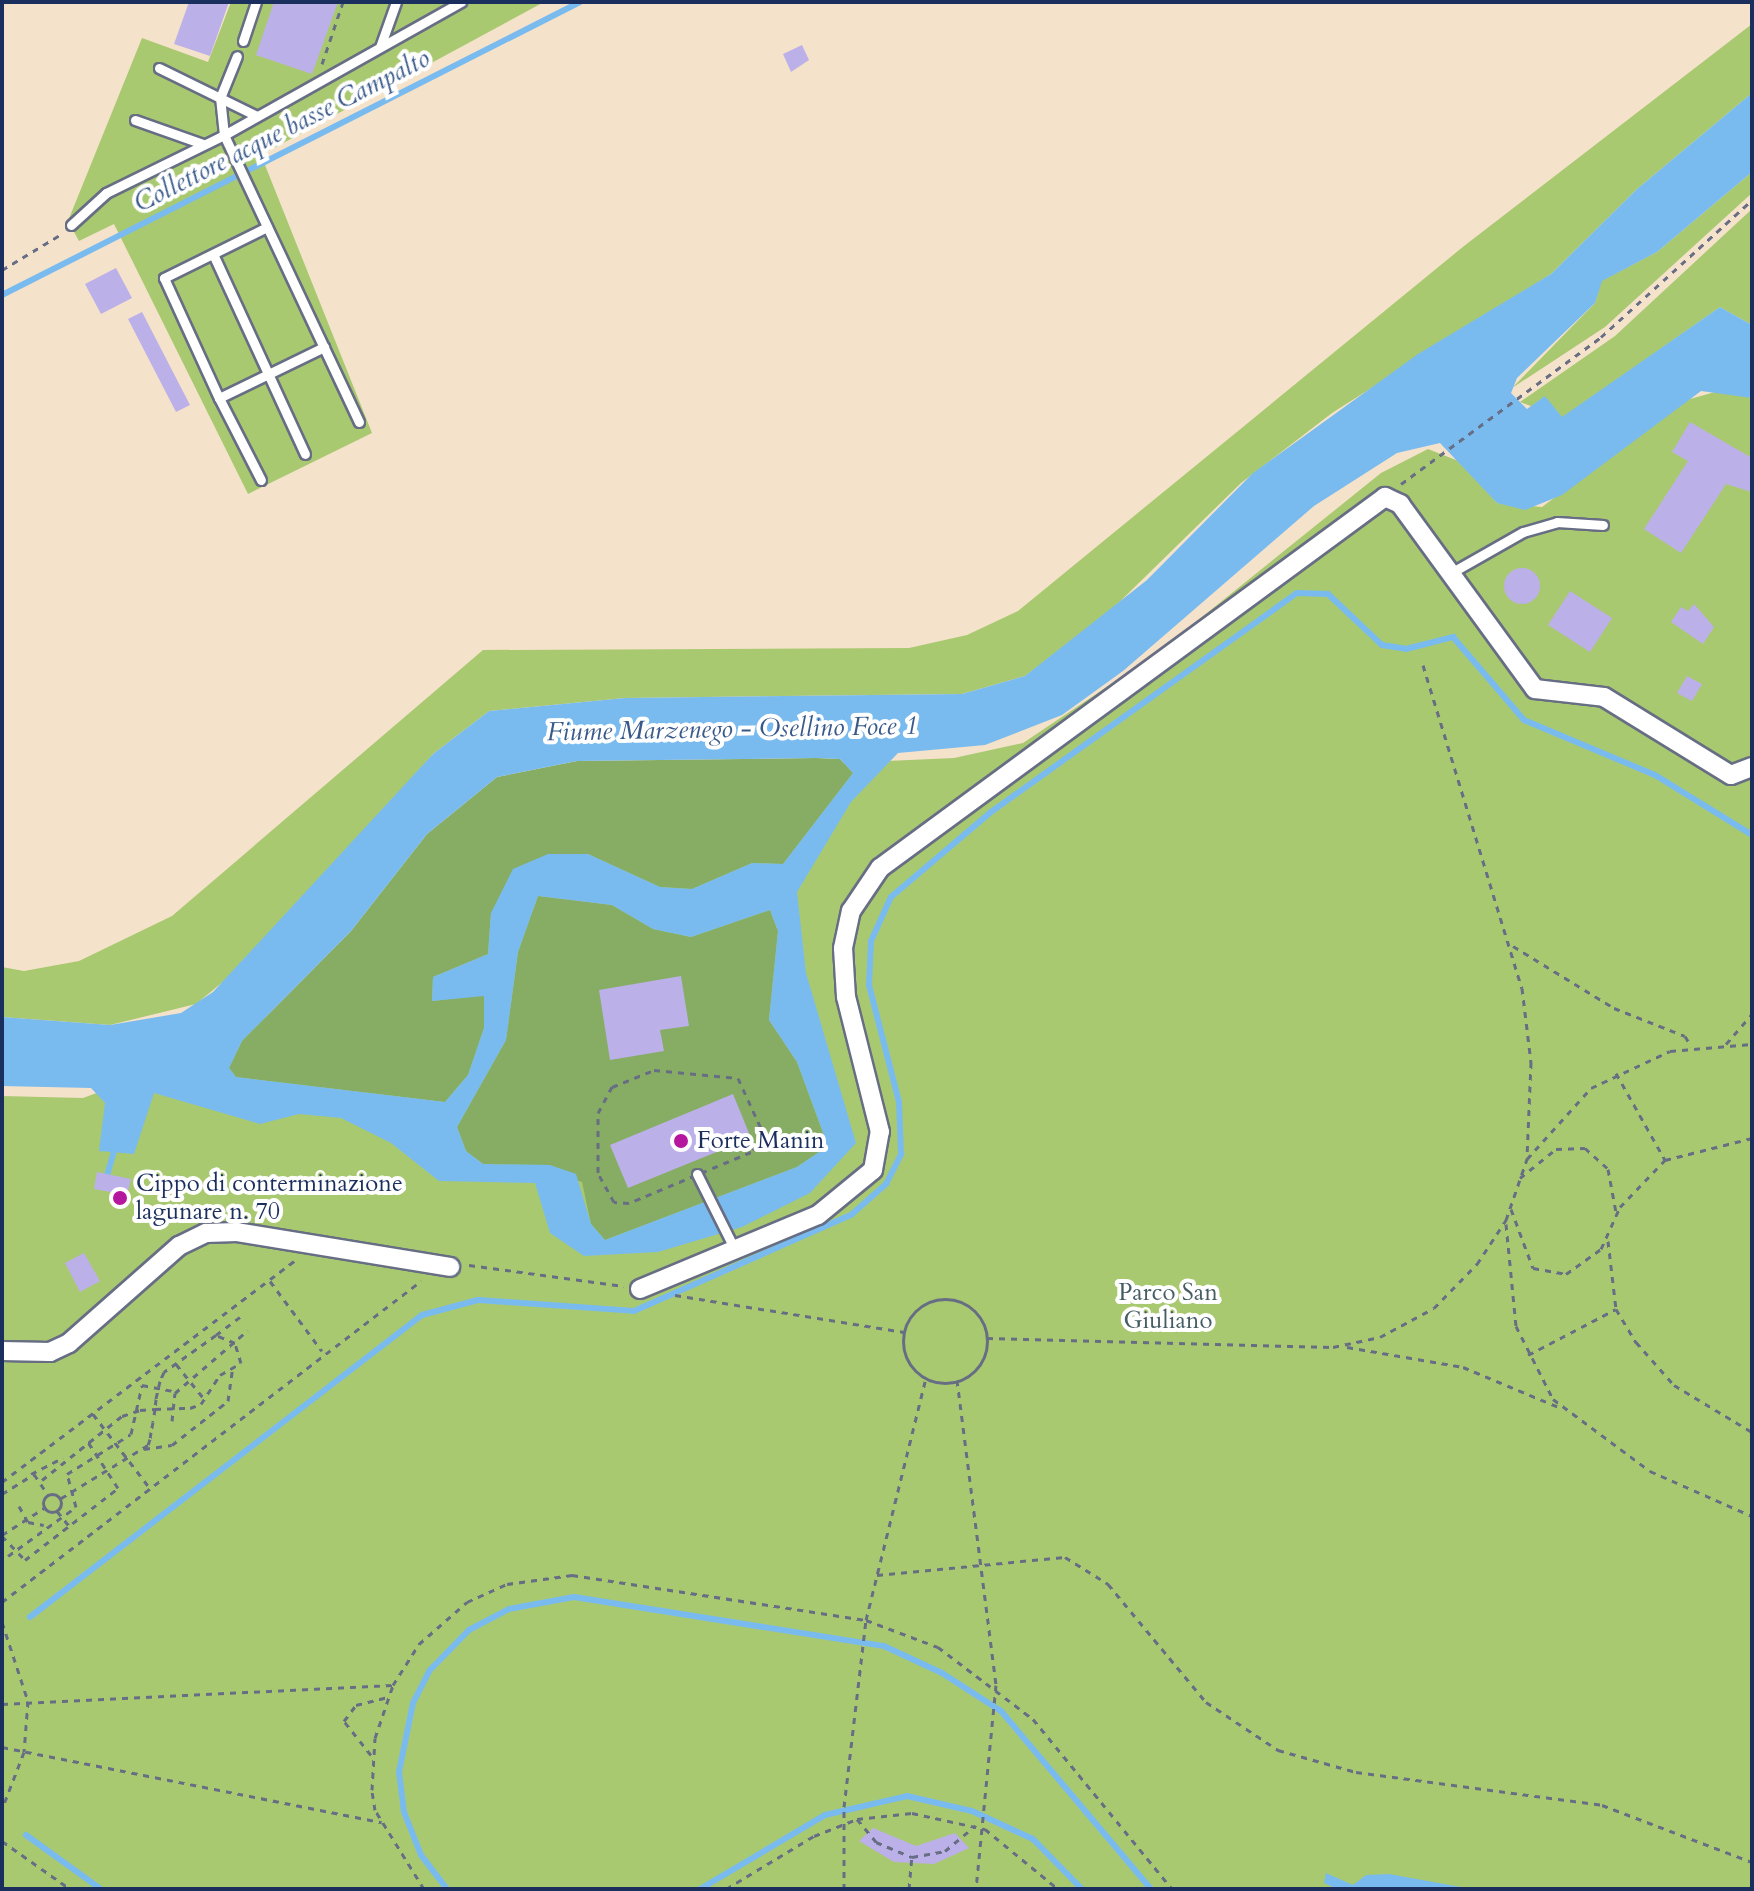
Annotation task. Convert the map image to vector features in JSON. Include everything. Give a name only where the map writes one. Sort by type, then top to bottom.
[{"type":"street","points":[[640,1289],[732,1242],[818,1215],[873,1170],[880,1132],[849,1012],[843,948],[851,911],[880,868],[1385,497],[1400,504],[1535,689],[1604,697],[1731,775],[1752,767]]},
{"type":"street","points":[[2,1351],[50,1352],[69,1343],[179,1246],[206,1233],[450,1267]]},
{"type":"lane","points":[[243,41],[256,2]]},
{"type":"lane","points":[[380,47],[396,2]]},
{"type":"lane","points":[[71,225],[106,193],[224,135],[458,3]]},
{"type":"lane","points":[[237,56],[220,98],[224,135],[359,422]]},
{"type":"lane","points":[[159,68],[257,116]]},
{"type":"lane","points":[[135,120],[203,144]]},
{"type":"lane","points":[[261,480],[164,278],[267,227]]},
{"type":"lane","points":[[213,254],[305,454]]},
{"type":"lane","points":[[219,398],[324,347]]},
{"type":"lane","points":[[1449,574],[1523,532],[1557,522],[1603,525]]},
{"type":"lane","points":[[697,1174],[732,1242]]},
{"type":"path","points":[[315,83],[343,2]]},
{"type":"path","points":[[1385,497],[1521,390],[1608,331],[1752,200]]},
{"type":"path","points":[[2,270],[52,245],[71,225]]},
{"type":"path","points":[[1423,665],[1513,946],[1529,1026],[1527,1159]]},
{"type":"path","points":[[1513,946],[1614,1008],[1685,1036],[1691,1046]]},
{"type":"path","points":[[1726,1044],[1752,1014]]},
{"type":"path","points":[[1564,1410],[1528,1355],[1510,1298],[1506,1220],[1527,1159],[1571,1104],[1616,1073],[1691,1046],[1752,1044]]},
{"type":"path","points":[[654,1070],[738,1078],[765,1137],[751,1152],[697,1174],[614,1202],[598,1173],[594,1129],[612,1087],[654,1070]]},
{"type":"path","points":[[1616,1073],[1665,1160]]},
{"type":"path","points":[[1752,1138],[1665,1160],[1615,1218],[1606,1260],[1616,1309],[1674,1385],[1752,1432]]},
{"type":"path","points":[[1515,1189],[1544,1155],[1585,1148],[1608,1169],[1615,1218]]},
{"type":"path","points":[[1511,1201],[1523,1253],[1545,1274],[1582,1264],[1611,1230]]},
{"type":"path","points":[[1333,1347],[1380,1337],[1434,1308],[1506,1220]]},
{"type":"path","points":[[2,1482],[313,1247]]},
{"type":"path","points":[[2,1602],[406,1288],[450,1267],[506,1267],[640,1289]]},
{"type":"path","points":[[270,1281],[322,1351]]},
{"type":"path","points":[[687,1297],[904,1332]]},
{"type":"path","points":[[948,1299],[970,1307],[987,1338],[976,1369],[957,1380],[926,1378],[905,1354],[904,1332],[925,1304],[948,1299]]},
{"type":"path","points":[[1528,1355],[1616,1309]]},
{"type":"path","points":[[144,1449],[159,1384],[176,1364],[241,1316]]},
{"type":"path","points":[[172,1421],[177,1392],[248,1330]]},
{"type":"path","points":[[42,1480],[105,1429],[137,1411],[172,1409],[205,1400],[220,1375],[232,1371],[242,1359],[232,1341],[216,1335]]},
{"type":"path","points":[[987,1338],[1333,1347],[1463,1367],[1564,1410],[1650,1471],[1752,1516]]},
{"type":"path","points":[[176,1364],[205,1400]]},
{"type":"path","points":[[48,1495],[60,1499],[73,1494],[144,1449],[172,1445],[228,1401],[232,1371]]},
{"type":"path","points":[[844,1889],[844,1807],[863,1637],[926,1378]]},
{"type":"path","points":[[957,1380],[996,1685],[985,1829],[976,1889]]},
{"type":"path","points":[[8,1556],[44,1525],[62,1518],[76,1507],[67,1474],[100,1458],[131,1434],[138,1390],[159,1384],[177,1392]]},
{"type":"path","points":[[2,1387],[2,1408]]},
{"type":"path","points":[[93,1414],[149,1487]]},
{"type":"path","points":[[30,1474],[42,1480],[48,1495],[44,1508],[2,1536],[14,1552],[25,1560],[118,1488],[111,1471],[88,1442]]},
{"type":"path","points":[[2,1494],[30,1474],[67,1458]]},
{"type":"path","points":[[57,1511],[60,1499]]},
{"type":"path","points":[[19,1506],[26,1519],[44,1525]]},
{"type":"path","points":[[44,1508],[57,1511],[69,1526]]},
{"type":"path","points":[[877,1575],[1048,1555],[1081,1564],[1108,1584],[1206,1702],[1297,1757],[1356,1772],[1579,1799],[1665,1823],[1752,1862]]},
{"type":"path","points":[[424,1889],[382,1822],[372,1756],[393,1685],[419,1644],[467,1602],[530,1578],[595,1577],[866,1620],[938,1647],[996,1685],[1172,1889]]},
{"type":"path","points":[[2,1622],[28,1701],[24,1752],[2,1809]]},
{"type":"path","points":[[2,1704],[393,1685]]},
{"type":"path","points":[[372,1756],[344,1721],[356,1705],[388,1697]]},
{"type":"path","points":[[2,1747],[382,1822]]},
{"type":"path","points":[[726,1889],[843,1824],[857,1819],[928,1813],[985,1829],[1058,1889]]},
{"type":"path","points":[[857,1819],[884,1848],[912,1857],[955,1846],[976,1825]]},
{"type":"path","points":[[2,1841],[70,1889]]},
{"type":"path","points":[[909,1889],[912,1857]]},
{"type":"green space","points":[[231,2],[544,2],[261,155],[372,433],[248,494],[114,224],[79,241],[68,221],[142,38],[208,62]]},
{"type":"green space","points":[[1752,24],[1752,93],[1637,189],[1551,274],[1332,413],[1241,483],[1099,622],[1025,676],[962,694],[625,698],[489,711],[433,754],[252,958],[196,1004],[110,1025],[2,1017],[2,967],[24,971],[79,961],[172,916],[483,650],[909,648],[967,635],[1018,611],[1464,246]]},
{"type":"green space","points":[[1752,172],[1752,193],[1605,327],[1512,388],[1595,303],[1601,281],[1657,252]]},
{"type":"green space","points":[[1752,209],[1752,325],[1720,307],[1562,418],[1520,402],[1615,336]]},
{"type":"green space","name":"Parco San Giuliano","points":[[1722,390],[1752,398],[1752,1889],[2,1889],[2,1096],[83,1098],[205,1053],[687,770],[954,758],[1023,743],[1156,654],[1381,473],[1428,449],[1461,462],[1497,503],[1542,507],[1683,401]]},
{"type":"green space","points":[[840,759],[853,773],[783,864],[752,863],[692,889],[660,887],[588,854],[491,913],[488,954],[433,977],[432,1001],[484,995],[484,1028],[468,1075],[445,1102],[236,1077],[229,1068],[242,1041],[351,931],[427,834],[497,777],[577,761]]},
{"type":"green space","points":[[538,896],[612,905],[653,929],[691,937],[770,910],[778,931],[769,1020],[797,1062],[825,1138],[822,1150],[797,1167],[605,1240],[591,1224],[582,1182],[526,1165],[483,1164],[466,1151],[457,1127],[506,1040],[518,952]]},
{"type":"water","name":"Fiume Marzenego - Osellino Foce 1","points":[[1752,93],[1752,172],[1657,252],[1602,281],[1595,303],[1517,378],[1511,393],[1527,409],[1545,396],[1562,417],[1720,307],[1752,325],[1752,398],[1701,391],[1562,495],[1525,510],[1497,503],[1440,443],[1397,453],[1314,506],[1123,671],[1062,715],[985,745],[898,753],[851,802],[797,892],[806,973],[856,1143],[810,1193],[742,1227],[658,1252],[584,1256],[550,1233],[535,1183],[439,1181],[391,1143],[341,1118],[299,1114],[260,1124],[154,1093],[134,1154],[99,1151],[105,1103],[91,1088],[2,1086],[2,1017],[110,1025],[181,1013],[213,992],[433,754],[489,711],[625,698],[962,694],[1025,676],[1147,580],[1253,473],[1418,354],[1551,274],[1637,189]],"holes":[[[840,759],[853,773],[783,864],[752,863],[692,889],[660,887],[588,854],[548,854],[513,869],[491,913],[488,954],[433,977],[432,1001],[484,996],[484,1028],[468,1075],[445,1102],[236,1077],[229,1068],[242,1041],[351,931],[427,834],[497,777],[577,761]],[[538,896],[612,905],[653,929],[691,937],[770,910],[778,931],[769,1020],[797,1062],[825,1138],[822,1150],[797,1167],[605,1240],[591,1224],[576,1174],[550,1165],[483,1164],[466,1151],[457,1127],[506,1040],[518,952]]]},
{"type":"water","points":[[1326,1873],[1353,1885],[1366,1875],[1389,1874],[1472,1889],[1337,1889],[1324,1883]]},
{"type":"building","points":[[189,2],[229,2],[210,56],[174,44]]},
{"type":"building","points":[[274,2],[338,2],[312,74],[256,55]]},
{"type":"building","points":[[802,45],[809,60],[791,72],[783,54]]},
{"type":"building","points":[[116,268],[132,298],[101,314],[85,284]]},
{"type":"building","points":[[142,312],[190,405],[176,412],[128,319]]},
{"type":"building","points":[[1690,422],[1752,458],[1752,492],[1726,484],[1681,553],[1644,529],[1688,461],[1672,452]]},
{"type":"building","points":[[1522,568],[1535,573],[1540,586],[1535,599],[1522,604],[1509,599],[1504,586],[1509,573]]},
{"type":"building","points":[[1570,591],[1612,618],[1590,652],[1548,625]]},
{"type":"building","points":[[1694,604],[1714,627],[1703,644],[1671,622],[1681,607],[1688,611]]},
{"type":"building","points":[[1687,676],[1702,684],[1692,701],[1677,693]]},
{"type":"building","points":[[681,976],[689,1026],[660,1030],[664,1051],[610,1060],[599,990]]},
{"type":"building","name":"Forte Manin","points":[[733,1094],[751,1138],[628,1188],[610,1145]]},
{"type":"building","points":[[97,1172],[131,1179],[127,1195],[94,1189]]},
{"type":"building","points":[[84,1253],[100,1281],[80,1292],[65,1263]]},
{"type":"building","points":[[873,1828],[916,1846],[955,1833],[969,1848],[934,1864],[894,1862],[859,1841]]},
{"type":"waterway","name":"Collettore acque basse Campalto","points":[[2,295],[580,2]]},
{"type":"waterway","points":[[30,1617],[422,1315],[478,1300],[634,1311],[851,1215],[886,1184],[901,1154],[899,1102],[869,985],[871,941],[891,897],[991,812],[1297,593],[1328,594],[1382,645],[1406,649],[1453,637],[1524,720],[1655,775],[1752,835]]},
{"type":"waterway","points":[[106,1179],[115,1148]]},
{"type":"waterway","points":[[447,1889],[421,1855],[404,1812],[399,1772],[413,1703],[430,1670],[469,1630],[509,1609],[574,1597],[884,1646],[942,1673],[1001,1711],[1151,1889]]},
{"type":"waterway","points":[[700,1889],[825,1815],[907,1796],[972,1811],[1033,1839],[1082,1889]]},
{"type":"waterway","points":[[26,1835],[101,1889]]},
{"type":"place","name":"Forte Manin","points":[[681,1141]]},
{"type":"place","name":"Cippo di conterminazione lagunare n. 70","points":[[120,1198]]}]
